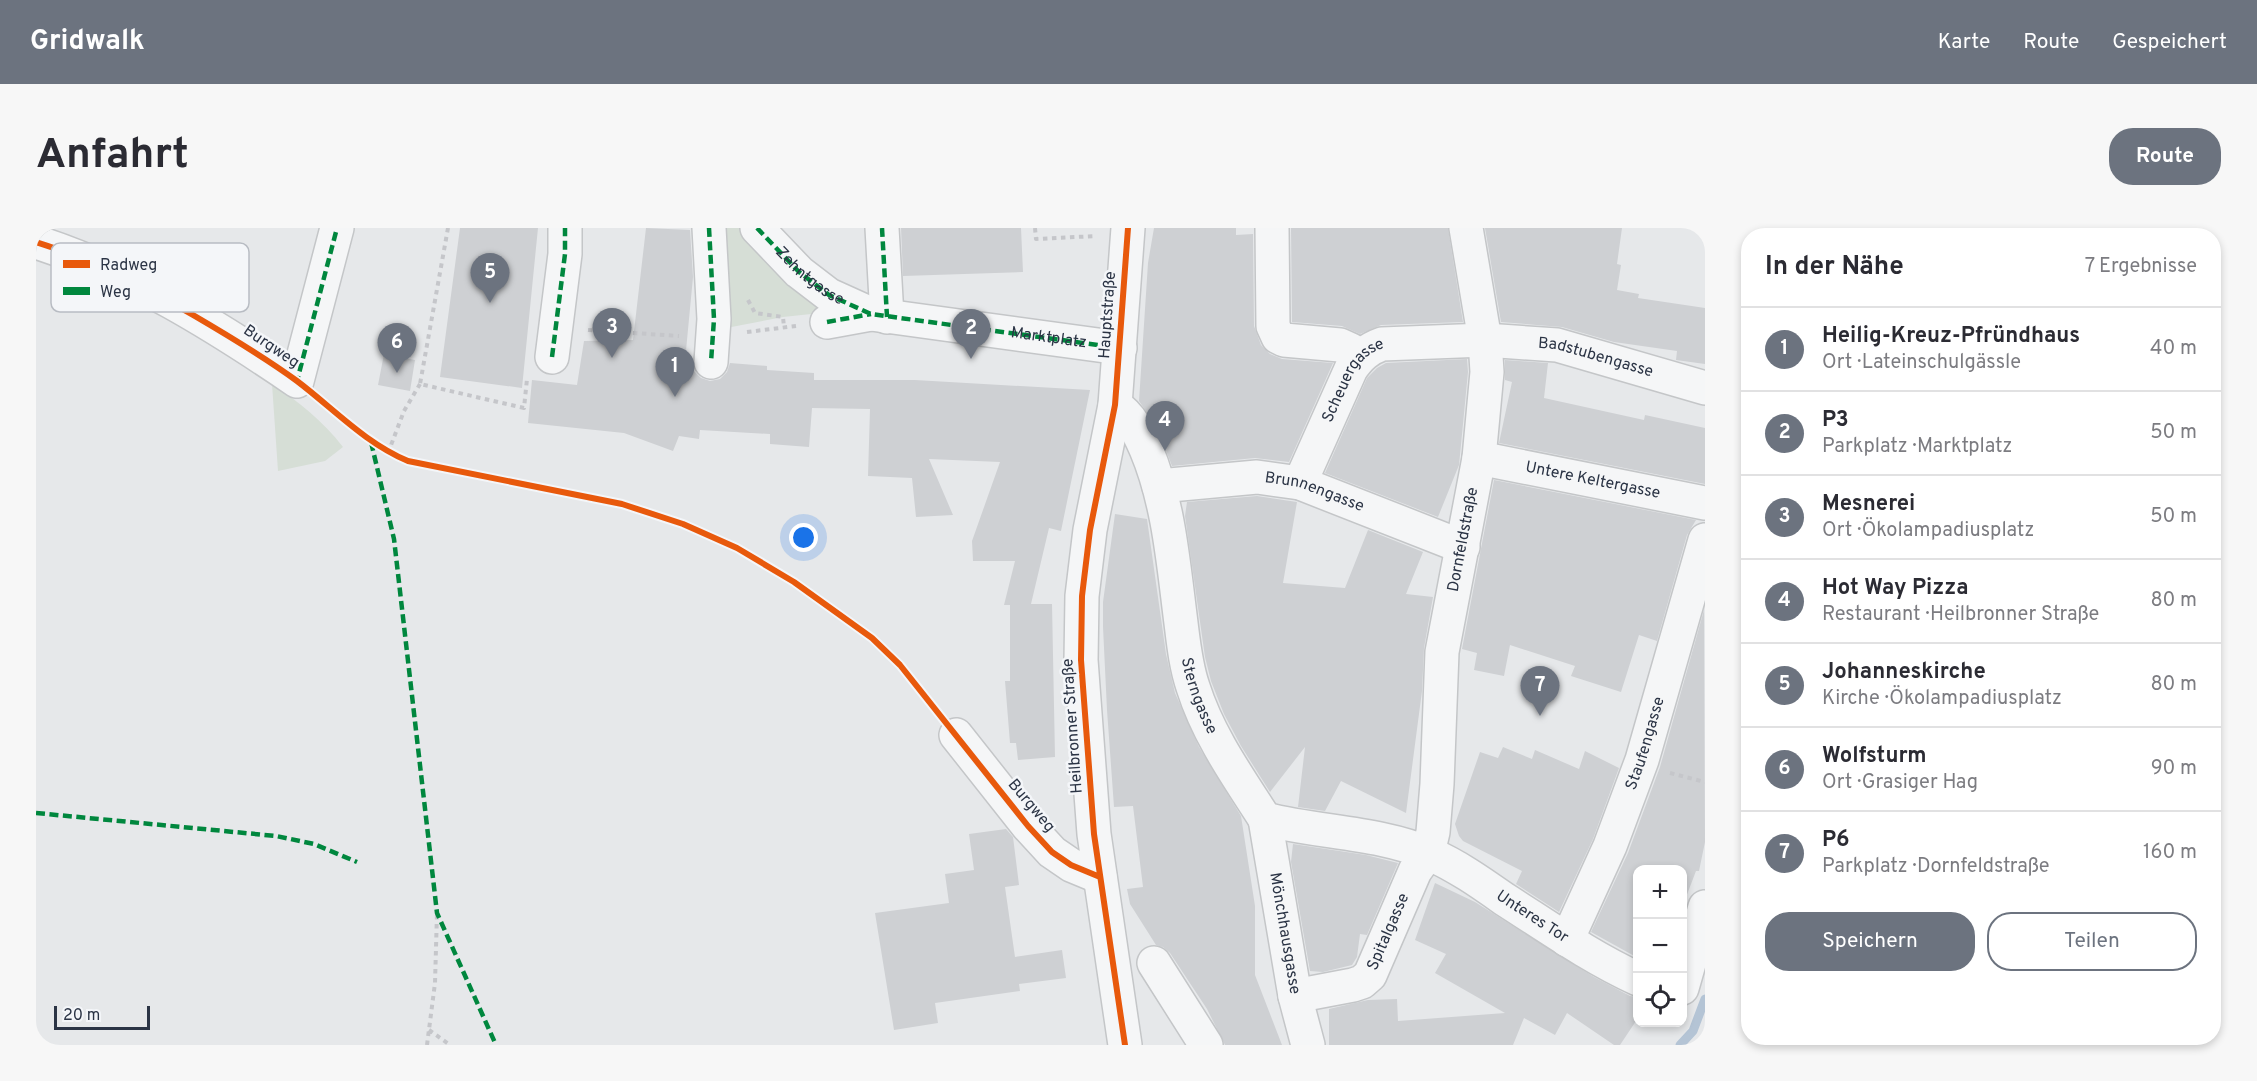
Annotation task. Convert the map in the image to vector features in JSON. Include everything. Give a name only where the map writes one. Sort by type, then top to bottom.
[{"type":"street","name":"Burgweg","points":[[188,312],[235,339],[297,381],[337,228]]},
{"type":"street","points":[[552,357],[565,254],[565,228]]},
{"type":"street","points":[[709,228],[714,319],[711,362]]},
{"type":"street","name":"Zehntgasse","points":[[757,228],[799,272],[829,295],[879,316]]},
{"type":"street","points":[[827,322],[879,316],[882,228]]},
{"type":"street","name":"Hauptstraße","points":[[1115,405],[1128,228]]},
{"type":"street","points":[[1272,228],[1273,326],[1278,337],[1284,340],[1340,345],[1359,357]]},
{"type":"street","name":"Dornfeldstraße","points":[[1428,853],[1437,784],[1442,652],[1479,458],[1487,372],[1485,340],[1466,228]]},
{"type":"street","name":"Burgweg","points":[[36,242],[51,247]]},
{"type":"street","name":"Marktplatz","points":[[879,316],[1120,348]]},
{"type":"street","name":"Scheuergasse","points":[[1300,483],[1351,369],[1359,357],[1371,348],[1382,344],[1485,340]]},
{"type":"street","name":"Badstubengasse","points":[[1485,340],[1530,341],[1557,345],[1705,388]]},
{"type":"street","name":"Sterngasse","points":[[1115,405],[1125,411],[1136,427],[1151,462],[1158,486],[1170,542],[1191,684],[1202,713],[1217,742],[1265,819]]},
{"type":"street","name":"Heilbronner Straße","points":[[1115,405],[1090,530],[1082,596],[1083,682],[1094,834],[1125,1045]]},
{"type":"street","name":"Untere Keltergasse","points":[[1479,458],[1705,503]]},
{"type":"street","name":"Brunnengasse","points":[[1158,486],[1257,477],[1300,483],[1463,547]]},
{"type":"street","name":"Staufengasse","points":[[1567,940],[1610,846],[1642,760],[1705,540]]},
{"type":"street","name":"Burgweg","points":[[956,735],[1028,826],[1052,852],[1071,865],[1100,877]]},
{"type":"street","points":[[1265,819],[1298,828],[1404,844],[1428,853]]},
{"type":"street","name":"Mönchhausgasse","points":[[1265,819],[1295,996],[1308,1045]]},
{"type":"street","name":"Unteres Tor","points":[[1428,853],[1454,865],[1567,940],[1633,977]]},
{"type":"street","name":"Spitalgasse","points":[[1295,996],[1353,985],[1362,982],[1370,975],[1415,871],[1428,853]]},
{"type":"street","points":[[1692,995],[1705,907]]},
{"type":"street","points":[[1154,963],[1206,1045]]},
{"type":"path","points":[[388,453],[404,411],[420,384],[448,228]]},
{"type":"path","points":[[1035,228],[1036,239],[1075,236]]},
{"type":"path","points":[[746,296],[755,313],[783,317],[784,327]]},
{"type":"path","points":[[420,384],[524,408],[528,372],[552,357]]},
{"type":"path","points":[[428,1045],[435,983],[437,913]]},
{"type":"path","points":[[429,1029],[450,1045]]},
{"type":"shaded area","points":[[718,228],[746,228],[830,312],[783,317],[721,329]]},
{"type":"shaded area","points":[[272,384],[310,412],[343,447],[325,461],[278,471]]},
{"type":"building","points":[[460,228],[538,228],[522,388],[440,377]]},
{"type":"building","points":[[646,228],[690,230],[693,277],[685,361],[692,361],[694,371],[701,378],[710,381],[720,379],[727,372],[730,363],[767,366],[767,370],[814,373],[814,380],[915,380],[1090,390],[1061,531],[1049,528],[1031,604],[1052,604],[1055,757],[1018,760],[1016,743],[1010,743],[1005,681],[1010,681],[1010,605],[1004,605],[1015,561],[973,561],[972,541],[1000,462],[929,459],[953,515],[916,517],[912,478],[868,476],[870,409],[812,408],[809,447],[770,444],[770,434],[700,430],[699,439],[679,436],[673,451],[624,433],[528,423],[532,380],[577,385],[584,341],[633,340]]},
{"type":"building","points":[[901,228],[1021,228],[1023,272],[903,276]]},
{"type":"building","points":[[1154,228],[1236,228],[1236,235],[1253,234],[1254,326],[1261,345],[1270,354],[1282,359],[1333,363],[1289,462],[1255,458],[1172,466],[1157,427],[1139,401],[1148,263]]},
{"type":"building","points":[[1291,228],[1448,228],[1463,322],[1381,325],[1360,334],[1342,326],[1292,322]]},
{"type":"building","points":[[1485,228],[1622,228],[1617,264],[1621,265],[1617,290],[1639,294],[1638,298],[1705,308],[1705,364],[1676,360],[1677,351],[1614,342],[1562,327],[1501,322]]},
{"type":"building","points":[[384,354],[415,360],[410,391],[378,385]]},
{"type":"building","points":[[1467,359],[1468,372],[1459,465],[1438,517],[1325,473],[1367,378],[1377,368],[1386,363]]},
{"type":"building","points":[[1505,360],[1548,363],[1544,398],[1644,420],[1645,415],[1705,428],[1705,484],[1499,443],[1512,382],[1505,380]]},
{"type":"building","points":[[1494,480],[1696,520],[1687,535],[1657,641],[1639,635],[1621,692],[1571,676],[1575,666],[1510,645],[1504,676],[1474,670],[1477,653],[1462,649]]},
{"type":"building","points":[[1257,496],[1297,502],[1283,583],[1345,588],[1368,530],[1423,552],[1406,594],[1433,597],[1424,648],[1422,691],[1406,813],[1341,781],[1325,811],[1298,807],[1305,747],[1270,792],[1224,714],[1211,681],[1205,657],[1185,516],[1187,502]]},
{"type":"building","points":[[1115,514],[1147,519],[1166,654],[1175,693],[1199,747],[1241,816],[1255,906],[1255,975],[1282,1045],[1225,1045],[1207,1009],[1170,953],[1156,945],[1130,904],[1127,889],[1143,887],[1133,806],[1114,807],[1103,627],[1103,602]]},
{"type":"building","points":[[1704,610],[1705,842],[1699,871],[1696,871],[1687,895],[1687,865],[1633,865],[1633,955],[1591,932],[1628,853],[1660,767]]},
{"type":"building","points":[[1503,747],[1532,759],[1535,750],[1579,769],[1585,751],[1619,768],[1593,839],[1559,912],[1516,884],[1522,871],[1463,841],[1459,836],[1455,824],[1480,752],[1498,758]]},
{"type":"building","points":[[1006,829],[1013,837],[1019,885],[1005,887],[1015,957],[1062,950],[1066,978],[1019,984],[1020,991],[935,1003],[938,1023],[894,1030],[875,913],[949,903],[945,874],[974,870],[969,834]]},
{"type":"building","points":[[1293,844],[1366,855],[1398,863],[1367,935],[1360,934],[1357,957],[1352,965],[1323,972],[1310,971],[1291,862]]},
{"type":"building","points":[[1435,883],[1475,902],[1594,977],[1633,996],[1633,1026],[1620,1045],[1614,1045],[1567,1013],[1555,1035],[1524,1018],[1513,1045],[1329,1045],[1329,1009],[1368,1000],[1397,999],[1398,1021],[1505,1013],[1435,973],[1446,954],[1415,940]]},
{"type":"waterway","points":[[1680,1045],[1693,1031],[1705,999]]},
{"type":"marked path","points":[[300,383],[297,381],[337,228]]},
{"type":"marked path","points":[[552,357],[565,254],[565,228]]},
{"type":"marked path","points":[[709,228],[714,319],[711,362]]},
{"type":"marked path","points":[[757,228],[799,272],[829,295],[871,314],[1120,348]]},
{"type":"marked path","points":[[882,228],[887,317]]},
{"type":"marked path","points":[[827,322],[871,314]]},
{"type":"marked path","points":[[371,442],[394,539],[437,913],[496,1045]]},
{"type":"marked path","points":[[36,813],[276,836],[314,844],[357,862]]},
{"type":"cycle path","points":[[1125,1045],[1094,834],[1081,660],[1082,596],[1090,530],[1115,405],[1128,228]]},
{"type":"cycle path","points":[[36,242],[51,247]]},
{"type":"cycle path","points":[[187,312],[259,355],[297,381],[350,425],[392,454],[408,461],[622,504],[683,524],[737,548],[794,582],[872,638],[900,665],[1028,826],[1052,852],[1071,865],[1100,877]]},
{"type":"place","name":"Johanneskirche","points":[[490,303]]},
{"type":"place","name":"Mesnerei","points":[[612,358]]},
{"type":"place","name":"P3","points":[[971,359]]},
{"type":"place","name":"Wolfsturm","points":[[397,373]]},
{"type":"place","name":"Heilig-Kreuz-Pfründhaus","points":[[675,397]]},
{"type":"place","name":"Hot Way Pizza","points":[[1165,451]]},
{"type":"place","name":"P6","points":[[1540,716]]}]
